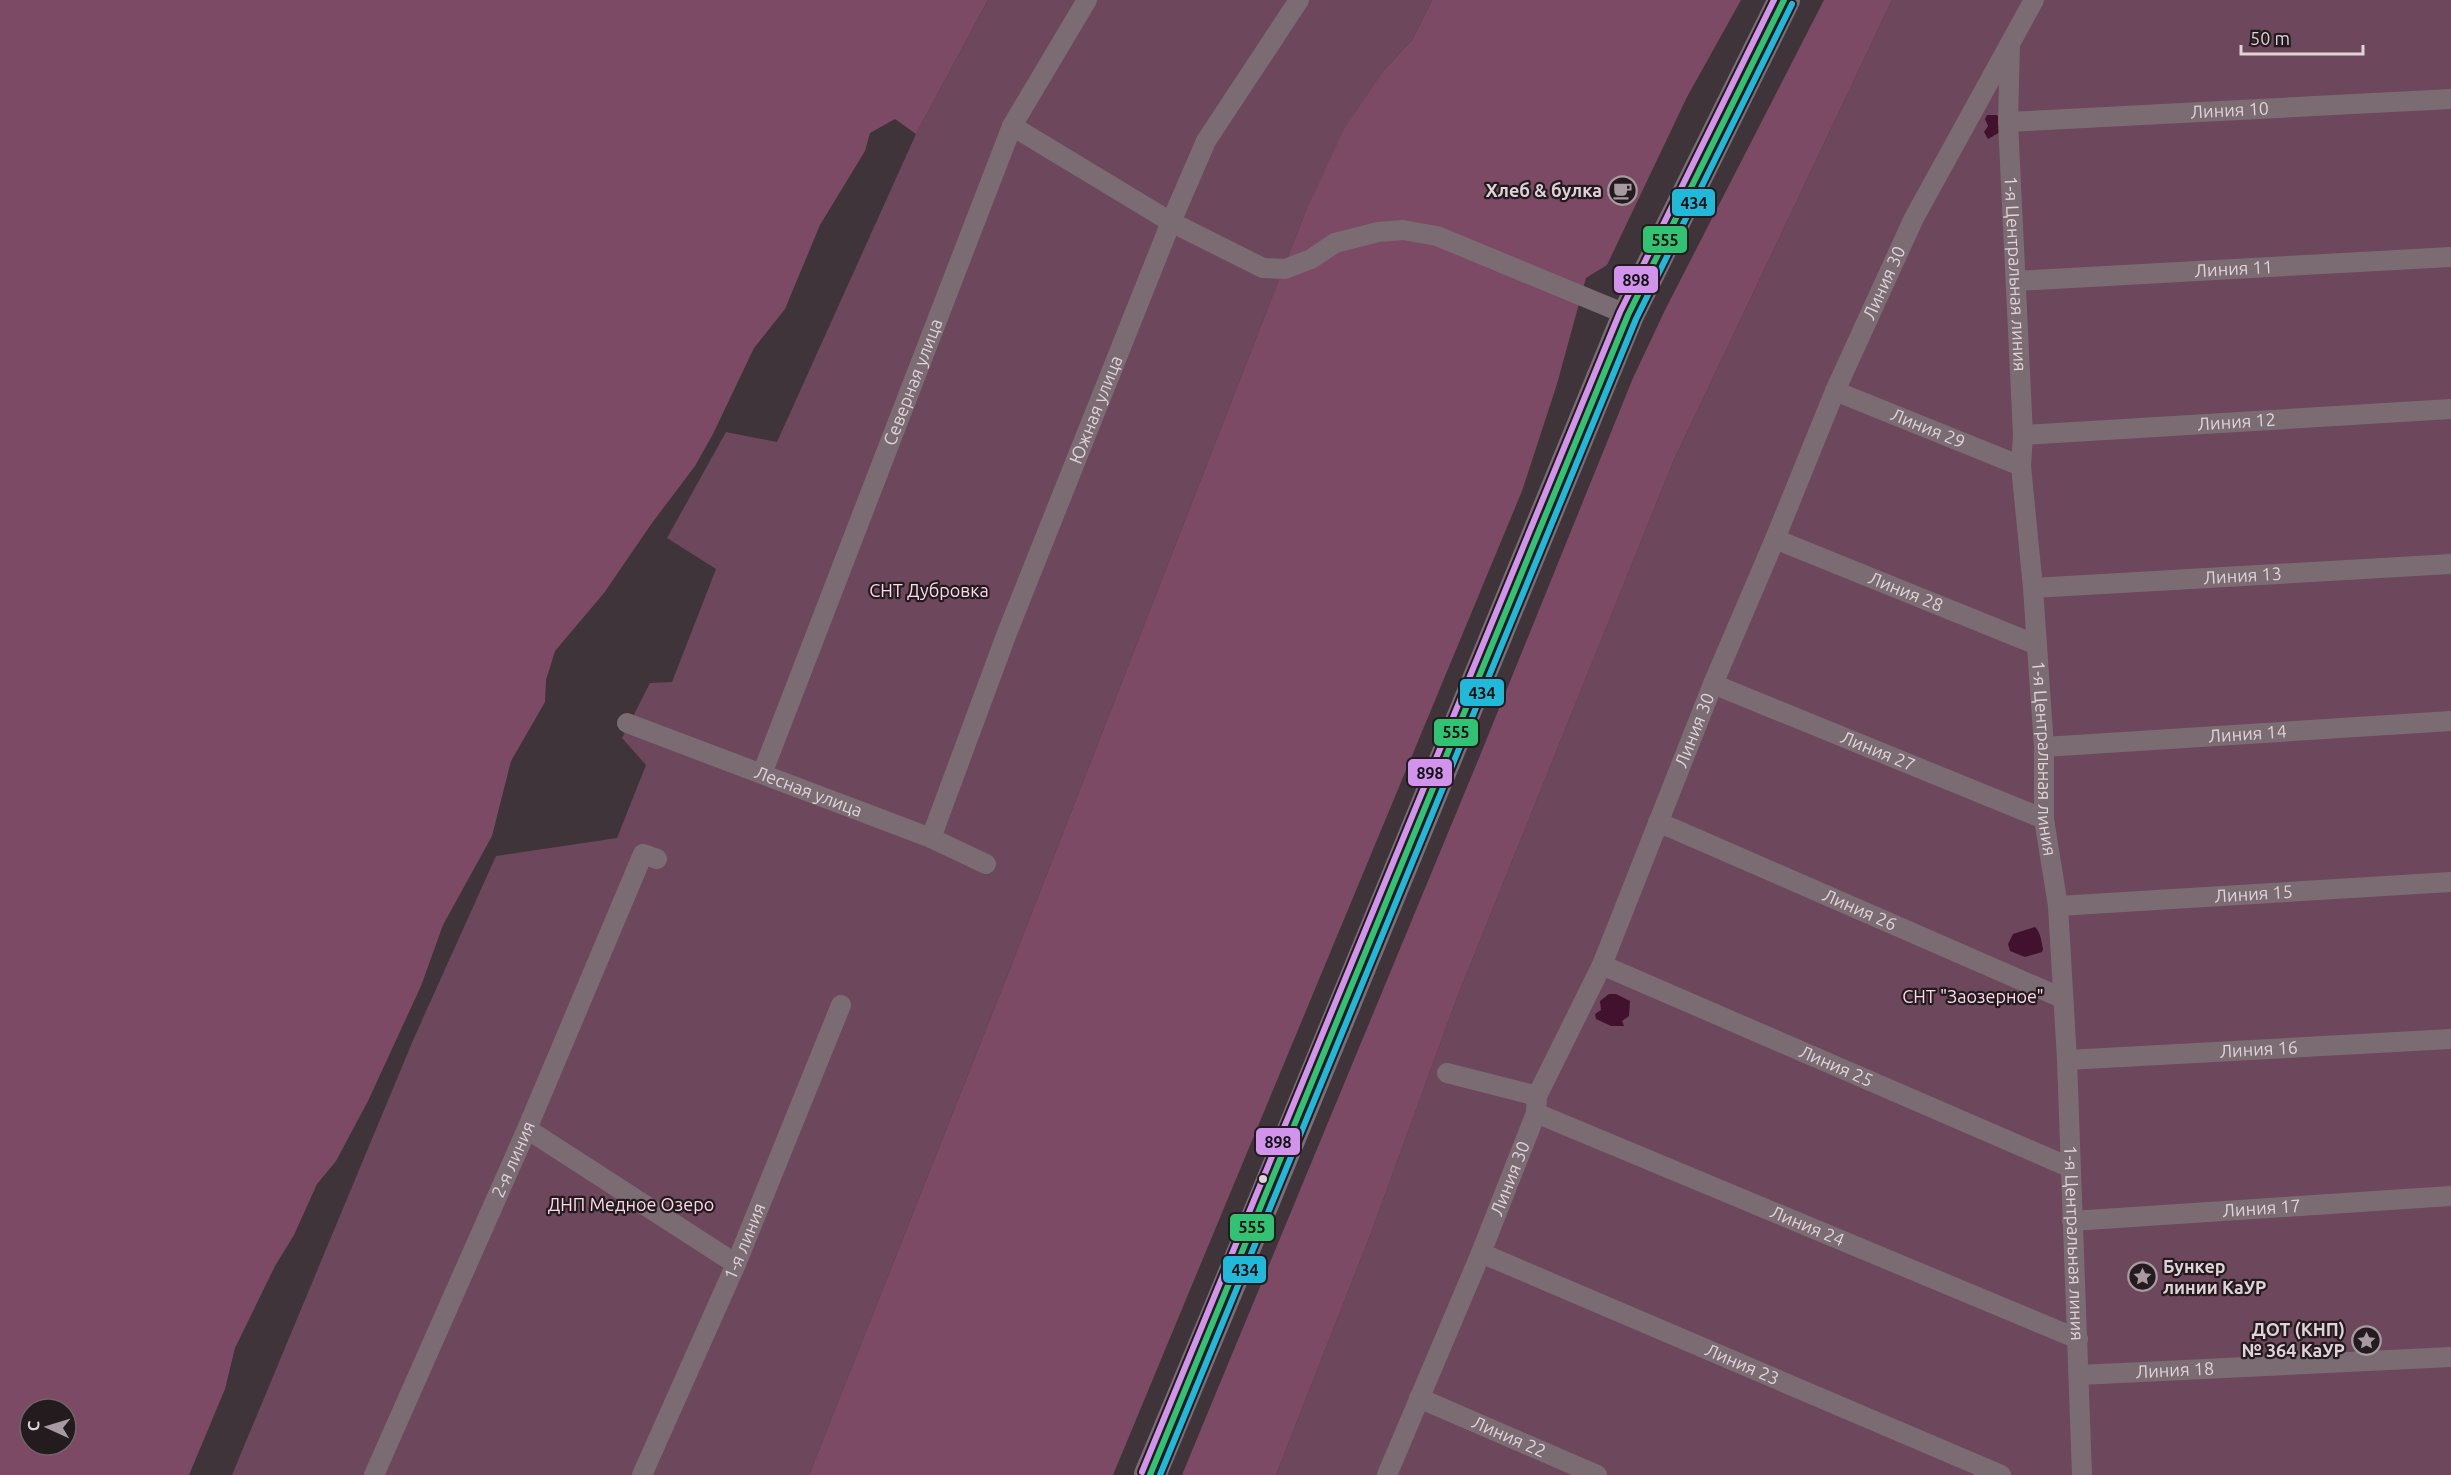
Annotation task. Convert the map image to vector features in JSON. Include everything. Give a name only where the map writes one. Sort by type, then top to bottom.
[{"type":"main road","points":[[1150,1475],[1628,315],[1784,0]]},
{"type":"street","name":"Северная улица","points":[[762,774],[1012,126],[1087,0]]},
{"type":"street","name":"Южная улица","points":[[931,838],[1007,633],[1171,222],[1206,141],[1299,0]]},
{"type":"street","name":"Линия 30","points":[[1387,1475],[1481,1253],[1536,1105],[1602,965],[1713,684],[1836,391],[1914,218],[2034,0]]},
{"type":"street","name":"1-я Центральная линия","points":[[2010,42],[2008,122],[2023,435],[2021,466],[2033,588],[2044,747],[2044,819],[2058,906],[2067,1060],[2069,1167],[2082,1475]]},
{"type":"street","name":"Линия 10","points":[[2008,122],[2451,99]]},
{"type":"street","points":[[1012,126],[1171,222],[1263,268],[1285,269],[1311,259],[1335,243],[1378,232],[1403,230],[1437,236],[1628,315]]},
{"type":"street","name":"Линия 11","points":[[2016,281],[2451,257]]},
{"type":"street","name":"Линия 29","points":[[1836,391],[2021,466]]},
{"type":"street","name":"Линия 12","points":[[2023,435],[2451,410]]},
{"type":"street","name":"Линия 28","points":[[1775,539],[2037,645]]},
{"type":"street","name":"Линия 13","points":[[2033,588],[2451,564]]},
{"type":"street","name":"Линия 27","points":[[1713,684],[2044,819]]},
{"type":"street","name":"Линия 14","points":[[2044,747],[2451,721]]},
{"type":"street","name":"Лесная улица","points":[[627,723],[931,838],[986,864]]},
{"type":"street","name":"Линия 26","points":[[1658,822],[2062,998]]},
{"type":"street","name":"2-я линия","points":[[374,1475],[527,1130],[643,854],[657,859]]},
{"type":"street","name":"Линия 15","points":[[2058,906],[2451,882]]},
{"type":"street","name":"Линия 25","points":[[1602,965],[2069,1167]]},
{"type":"street","name":"1-я линия","points":[[642,1475],[736,1264],[841,1005]]},
{"type":"street","name":"Линия 16","points":[[2067,1060],[2451,1039]]},
{"type":"street","name":"Линия 24","points":[[1447,1073],[1536,1105],[2078,1339]]},
{"type":"street","points":[[527,1130],[736,1264]]},
{"type":"street","name":"Линия 17","points":[[2072,1221],[2451,1196]]},
{"type":"street","name":"Линия 23","points":[[1481,1253],[2001,1475]]},
{"type":"street","name":"Линия 18","points":[[2079,1375],[2451,1357]]},
{"type":"street","name":"Линия 22","points":[[1419,1398],[1597,1475]]},
{"type":"green space","points":[[988,0],[1432,0],[1412,40],[1385,69],[1303,218],[1004,984],[809,1475],[232,1475],[414,1038],[496,856],[617,838],[646,765],[622,738],[650,683],[672,682],[716,569],[667,538],[726,432],[777,442],[916,134]]},
{"type":"green space","name":"СНТ \"Заозерное\"","points":[[1892,0],[2451,0],[2451,1475],[1276,1475],[1371,1233],[1458,995],[1673,462]]},
{"type":"shaded area","points":[[0,0],[988,0],[916,134],[895,119],[870,133],[865,151],[820,225],[785,309],[754,348],[695,466],[604,593],[555,651],[546,680],[545,702],[511,761],[492,836],[443,925],[421,986],[368,1101],[336,1161],[317,1184],[294,1235],[275,1266],[235,1348],[225,1389],[189,1475],[0,1475]]},
{"type":"shaded area","points":[[1432,0],[1741,0],[1687,97],[1607,265],[1586,278],[1557,384],[1522,491],[1113,1475],[809,1475],[1004,984],[1303,218],[1344,129],[1385,69],[1412,40]]},
{"type":"shaded area","points":[[1824,0],[1892,0],[1673,462],[1458,995],[1371,1233],[1276,1475],[1182,1475],[1479,758],[1633,378],[1665,310]]},
{"type":"shaded area","points":[[1987,115],[1997,115],[2002,122],[2000,132],[1988,139],[1984,132],[1988,126],[1985,119]]},
{"type":"shaded area","points":[[2035,927],[2041,937],[2042,952],[2025,957],[2010,951],[2008,944],[2013,934]]},
{"type":"shaded area","points":[[1609,994],[1616,994],[1630,1001],[1629,1016],[1622,1021],[1624,1026],[1611,1026],[1596,1019],[1595,1014],[1601,1010],[1600,1001]]},
{"type":"transit line","name":"898","points":[[1142,1472],[1620,312],[1774,0]]},
{"type":"transit line","name":"555","points":[[1150,1475],[1628,315],[1784,0]]},
{"type":"transit line","name":"434","points":[[1160,1475],[1636,319],[1792,4]]},
{"type":"place","name":"Хлеб & булка","points":[[1623,191]]},
{"type":"place","name":"Бункер линии КаУР","points":[[2142,1277]]},
{"type":"place","name":"ДОТ (КНП) № 364 КаУР","points":[[2366,1340]]},
{"type":"park label","name":"СНТ Дубровка","points":[[929,591]]},
{"type":"park label","name":"ДНП Медное Озеро","points":[[631,1205]]}]
